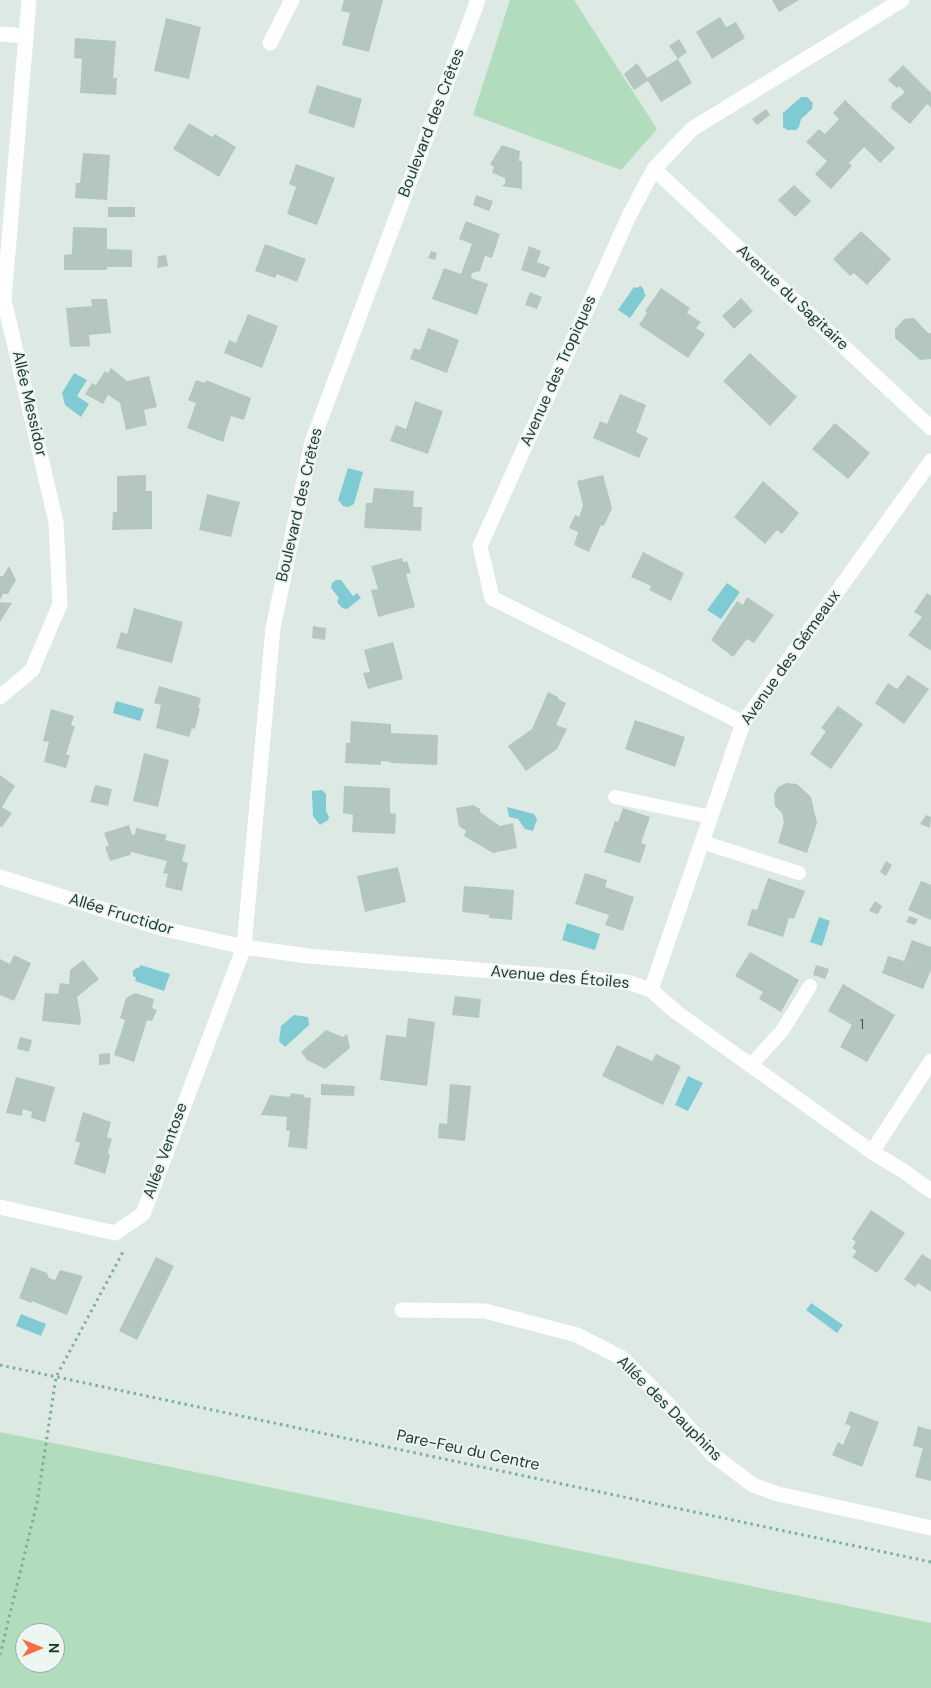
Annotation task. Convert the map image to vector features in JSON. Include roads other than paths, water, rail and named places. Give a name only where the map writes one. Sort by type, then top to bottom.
[{"type":"street","name":"Allée Messidor","points":[[0,698],[32,670],[60,604],[56,522],[2,301],[29,0]]},
{"type":"street","points":[[270,43],[292,0]]},
{"type":"street","name":"Boulevard des Crêtes","points":[[244,946],[273,628],[312,442],[478,0]]},
{"type":"street","name":"Avenue des Tropiques","points":[[743,723],[492,598],[480,546],[629,216],[654,169],[692,129],[902,0]]},
{"type":"street","points":[[0,34],[26,36]]},
{"type":"street","name":"Avenue du Sagitaire","points":[[654,169],[931,428]]},
{"type":"street","name":"Avenue des Gémeaux","points":[[651,990],[743,723],[931,461]]},
{"type":"street","name":"Allée Fructidor","points":[[0,877],[164,929],[244,946]]},
{"type":"street","name":"Avenue des Étoiles","points":[[244,946],[308,956],[627,982],[651,990],[676,1012],[872,1152],[905,1172],[931,1191]]},
{"type":"street","name":"Allée Ventose","points":[[0,1206],[115,1233],[143,1214],[244,946]]},
{"type":"street","points":[[872,1152],[931,1061]]},
{"type":"street","name":"Allée des Dauphins","points":[[402,1310],[485,1311],[577,1335],[622,1358],[667,1403],[714,1456],[753,1486],[778,1494],[931,1528]]},
{"type":"lane","points":[[616,797],[710,817]]},
{"type":"lane","points":[[702,842],[799,873]]},
{"type":"lane","points":[[751,1064],[782,1031],[810,986]]},
{"type":"water","points":[[801,97],[807,97],[813,103],[812,109],[801,119],[796,130],[787,130],[783,127],[783,113]]},
{"type":"water","points":[[641,286],[646,295],[630,318],[618,310],[634,287]]},
{"type":"water","points":[[74,373],[87,380],[77,396],[89,404],[81,417],[65,405],[62,393]]},
{"type":"water","points":[[348,468],[363,472],[354,504],[348,507],[343,506],[338,500]]},
{"type":"water","points":[[336,580],[341,580],[353,596],[357,593],[361,598],[347,609],[342,608],[337,602],[339,598],[331,588],[332,583]]},
{"type":"water","points":[[727,583],[740,592],[721,619],[707,610]]},
{"type":"water","points":[[116,701],[144,709],[140,721],[113,713]]},
{"type":"water","points":[[322,790],[326,794],[326,811],[329,817],[328,820],[320,825],[313,816],[312,791]]},
{"type":"water","points":[[507,807],[534,814],[537,819],[533,831],[525,829],[518,819],[509,817]]},
{"type":"water","points":[[819,917],[830,921],[822,946],[810,942]]},
{"type":"water","points":[[567,923],[600,934],[595,950],[562,940]]},
{"type":"water","points":[[140,965],[170,974],[164,991],[135,981],[136,978],[133,976],[133,970],[140,967]]},
{"type":"water","points":[[294,1015],[308,1017],[309,1025],[285,1047],[279,1041],[281,1026]]},
{"type":"water","points":[[688,1076],[703,1083],[688,1111],[675,1105]]},
{"type":"water","points":[[811,1303],[843,1325],[837,1333],[806,1310]]},
{"type":"water","points":[[21,1314],[46,1324],[41,1336],[16,1326]]}]
